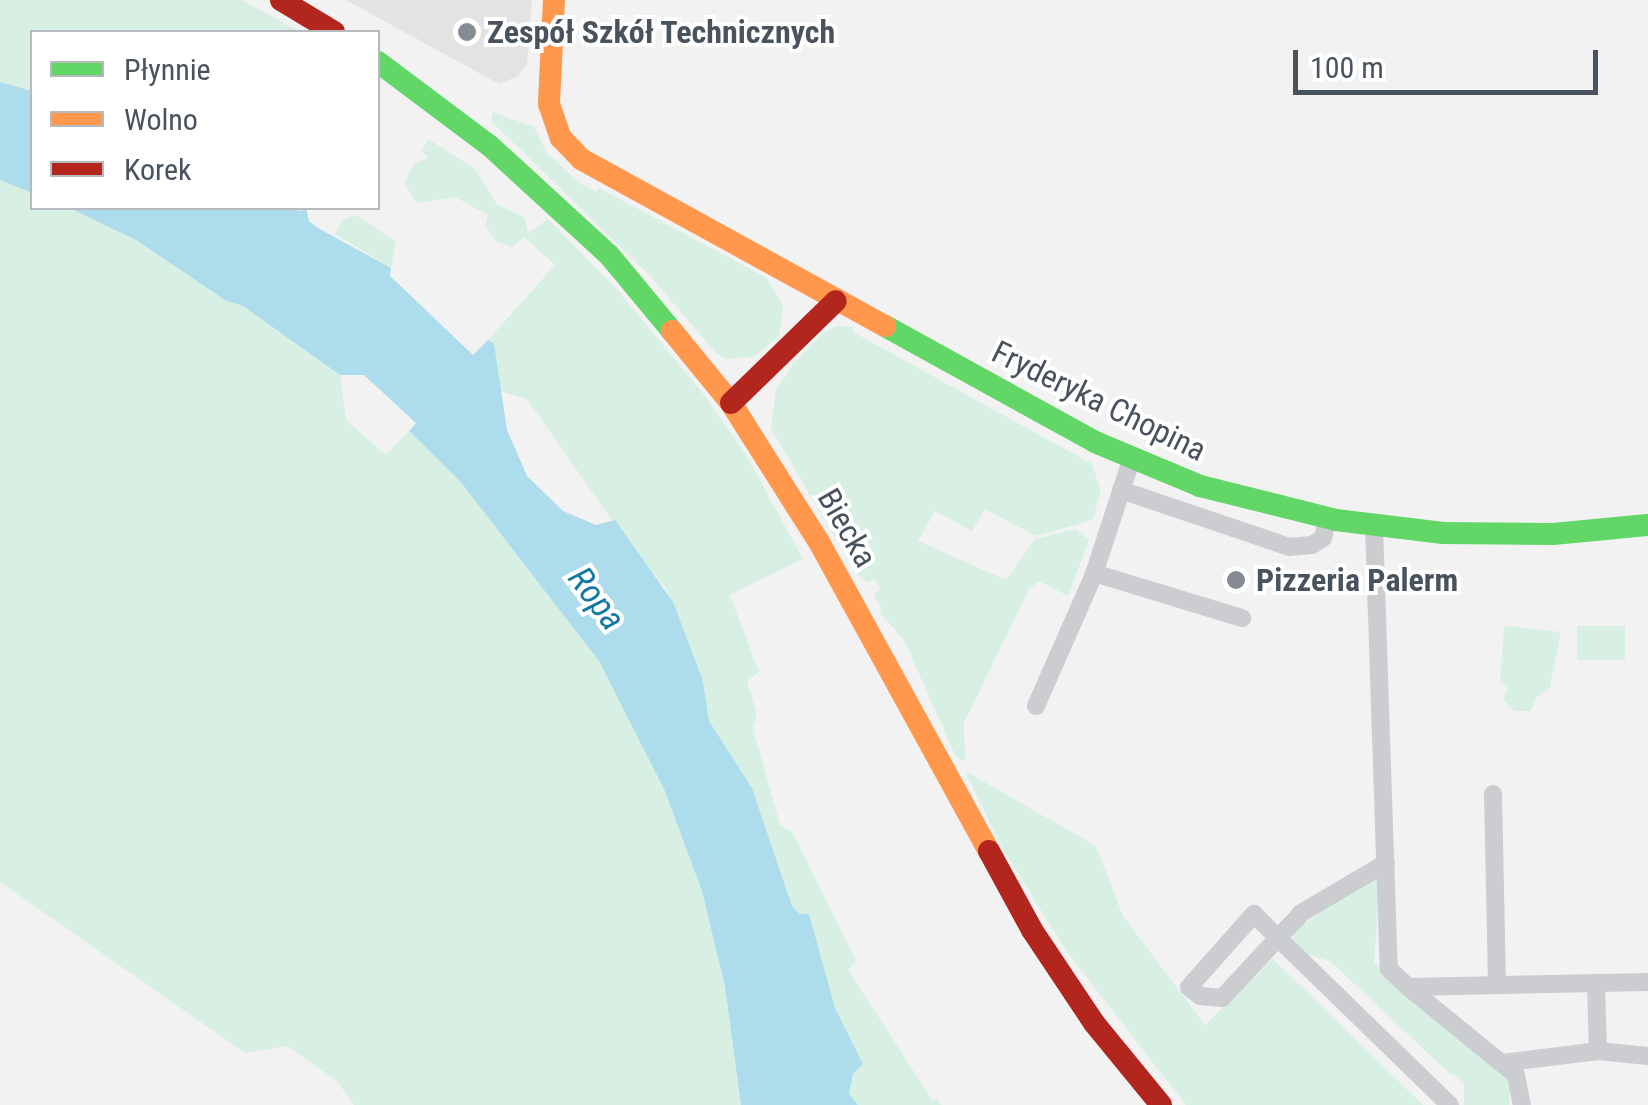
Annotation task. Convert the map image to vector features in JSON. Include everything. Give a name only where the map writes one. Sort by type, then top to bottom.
[{"type":"street","points":[[281,0],[331,30]]},
{"type":"street","name":"Fryderyka Chopina","points":[[554,0],[548,87],[561,138],[602,174],[1040,413],[1132,458],[1200,486],[1327,518],[1374,525],[1443,533],[1552,534],[1648,525]]},
{"type":"street","name":"Biecka","points":[[380,64],[490,146],[608,255],[731,404],[819,542],[1032,930],[1094,1023],[1161,1105]]},
{"type":"street","points":[[731,404],[836,302]]},
{"type":"street","points":[[1036,706],[1094,572],[1132,458]]},
{"type":"street","points":[[1121,490],[1290,548],[1312,545],[1323,538],[1327,518]]},
{"type":"street","points":[[1374,525],[1389,969],[1516,1075],[1522,1105]]},
{"type":"street","points":[[1094,572],[1242,618]]},
{"type":"street","points":[[1493,794],[1497,986]]},
{"type":"street","points":[[1386,863],[1302,913],[1278,938],[1222,998],[1200,996],[1189,986],[1254,914],[1278,938],[1450,1105]]},
{"type":"street","points":[[1408,987],[1648,982]]},
{"type":"street","points":[[1596,984],[1598,1051]]},
{"type":"street","points":[[1502,1063],[1598,1051],[1648,1056]]},
{"type":"shaded area","name":"Zespół Szkół Technicznych","points":[[346,0],[532,0],[527,63],[518,76],[499,84]]},
{"type":"green space","points":[[0,0],[242,0],[297,30],[30,30],[30,90],[0,82]]},
{"type":"green space","points":[[493,112],[534,127],[547,153],[579,182],[596,192],[599,188],[767,278],[783,306],[779,336],[755,356],[726,359],[715,352],[650,276],[491,121]]},
{"type":"green space","points":[[428,139],[475,169],[498,205],[524,217],[528,233],[548,219],[616,288],[704,395],[745,453],[803,559],[730,595],[759,672],[747,681],[757,715],[753,728],[780,825],[793,833],[856,961],[848,970],[933,1101],[937,1099],[941,1105],[858,1105],[849,1094],[853,1074],[863,1064],[835,1008],[800,914],[792,906],[752,788],[709,721],[703,681],[665,587],[632,549],[527,399],[499,391],[494,345],[488,340],[555,265],[524,237],[512,247],[497,242],[485,226],[488,215],[455,197],[416,203],[404,182],[414,164],[428,158],[422,151]]},
{"type":"green space","points":[[0,180],[30,191],[30,210],[73,210],[136,240],[225,300],[243,306],[340,375],[346,420],[386,455],[409,431],[460,481],[558,602],[602,666],[664,789],[702,891],[725,988],[741,1105],[354,1105],[337,1081],[287,1046],[245,1053],[0,882]]},
{"type":"green space","points":[[355,214],[396,242],[391,268],[335,234],[342,221]]},
{"type":"green space","points":[[837,326],[853,327],[853,332],[1092,464],[1101,491],[1093,520],[1036,536],[985,509],[972,531],[935,511],[918,541],[1006,580],[1035,539],[1076,529],[1089,540],[1068,596],[1039,581],[1029,589],[964,723],[965,761],[956,757],[904,640],[880,613],[881,605],[874,597],[880,587],[874,579],[867,582],[856,573],[771,429],[776,390],[793,364],[824,332]]},
{"type":"green space","points":[[1504,626],[1561,632],[1550,687],[1536,698],[1531,711],[1515,711],[1503,700],[1508,687],[1500,682]]},
{"type":"green space","points":[[1577,626],[1625,626],[1625,660],[1577,660]]},
{"type":"green space","points":[[965,771],[1096,846],[1123,916],[1205,1025],[1273,959],[1423,1105],[1186,1105],[1067,952],[1001,846]]},
{"type":"green space","points":[[1380,879],[1374,962],[1511,1076],[1509,1105],[1464,1105],[1464,1083],[1456,1075],[1450,1074],[1330,961],[1304,954],[1293,943],[1294,931],[1365,880]]},
{"type":"water","points":[[0,82],[30,90],[30,192],[0,180]]},
{"type":"water","name":"Ropa","points":[[73,210],[306,210],[309,221],[318,228],[391,268],[390,276],[473,355],[488,340],[494,344],[507,430],[527,476],[563,511],[596,525],[615,520],[673,602],[703,681],[709,721],[752,788],[792,906],[800,914],[809,914],[835,1008],[863,1064],[853,1074],[849,1094],[858,1105],[741,1105],[725,987],[702,891],[664,789],[599,661],[460,481],[409,431],[416,423],[364,375],[340,375],[243,306],[225,300],[136,240]]},
{"type":"traffic: fast","points":[[380,64],[490,146],[609,255],[672,331]]},
{"type":"traffic: fast","points":[[885,326],[1095,442],[1200,486],[1336,520],[1443,533],[1553,534],[1648,525]]},
{"type":"traffic: slow","points":[[554,0],[549,104],[561,138],[581,159],[885,326]]},
{"type":"traffic: slow","points":[[672,331],[731,403],[819,542],[989,851]]},
{"type":"traffic: jam","points":[[281,0],[331,30]]},
{"type":"traffic: jam","points":[[731,403],[836,301]]},
{"type":"traffic: jam","points":[[989,851],[1032,930],[1094,1023],[1161,1105]]},
{"type":"place","name":"Zespół Szkół Technicznych","points":[[467,32]]},
{"type":"place","name":"Pizzeria Palerm","points":[[1236,580]]}]
